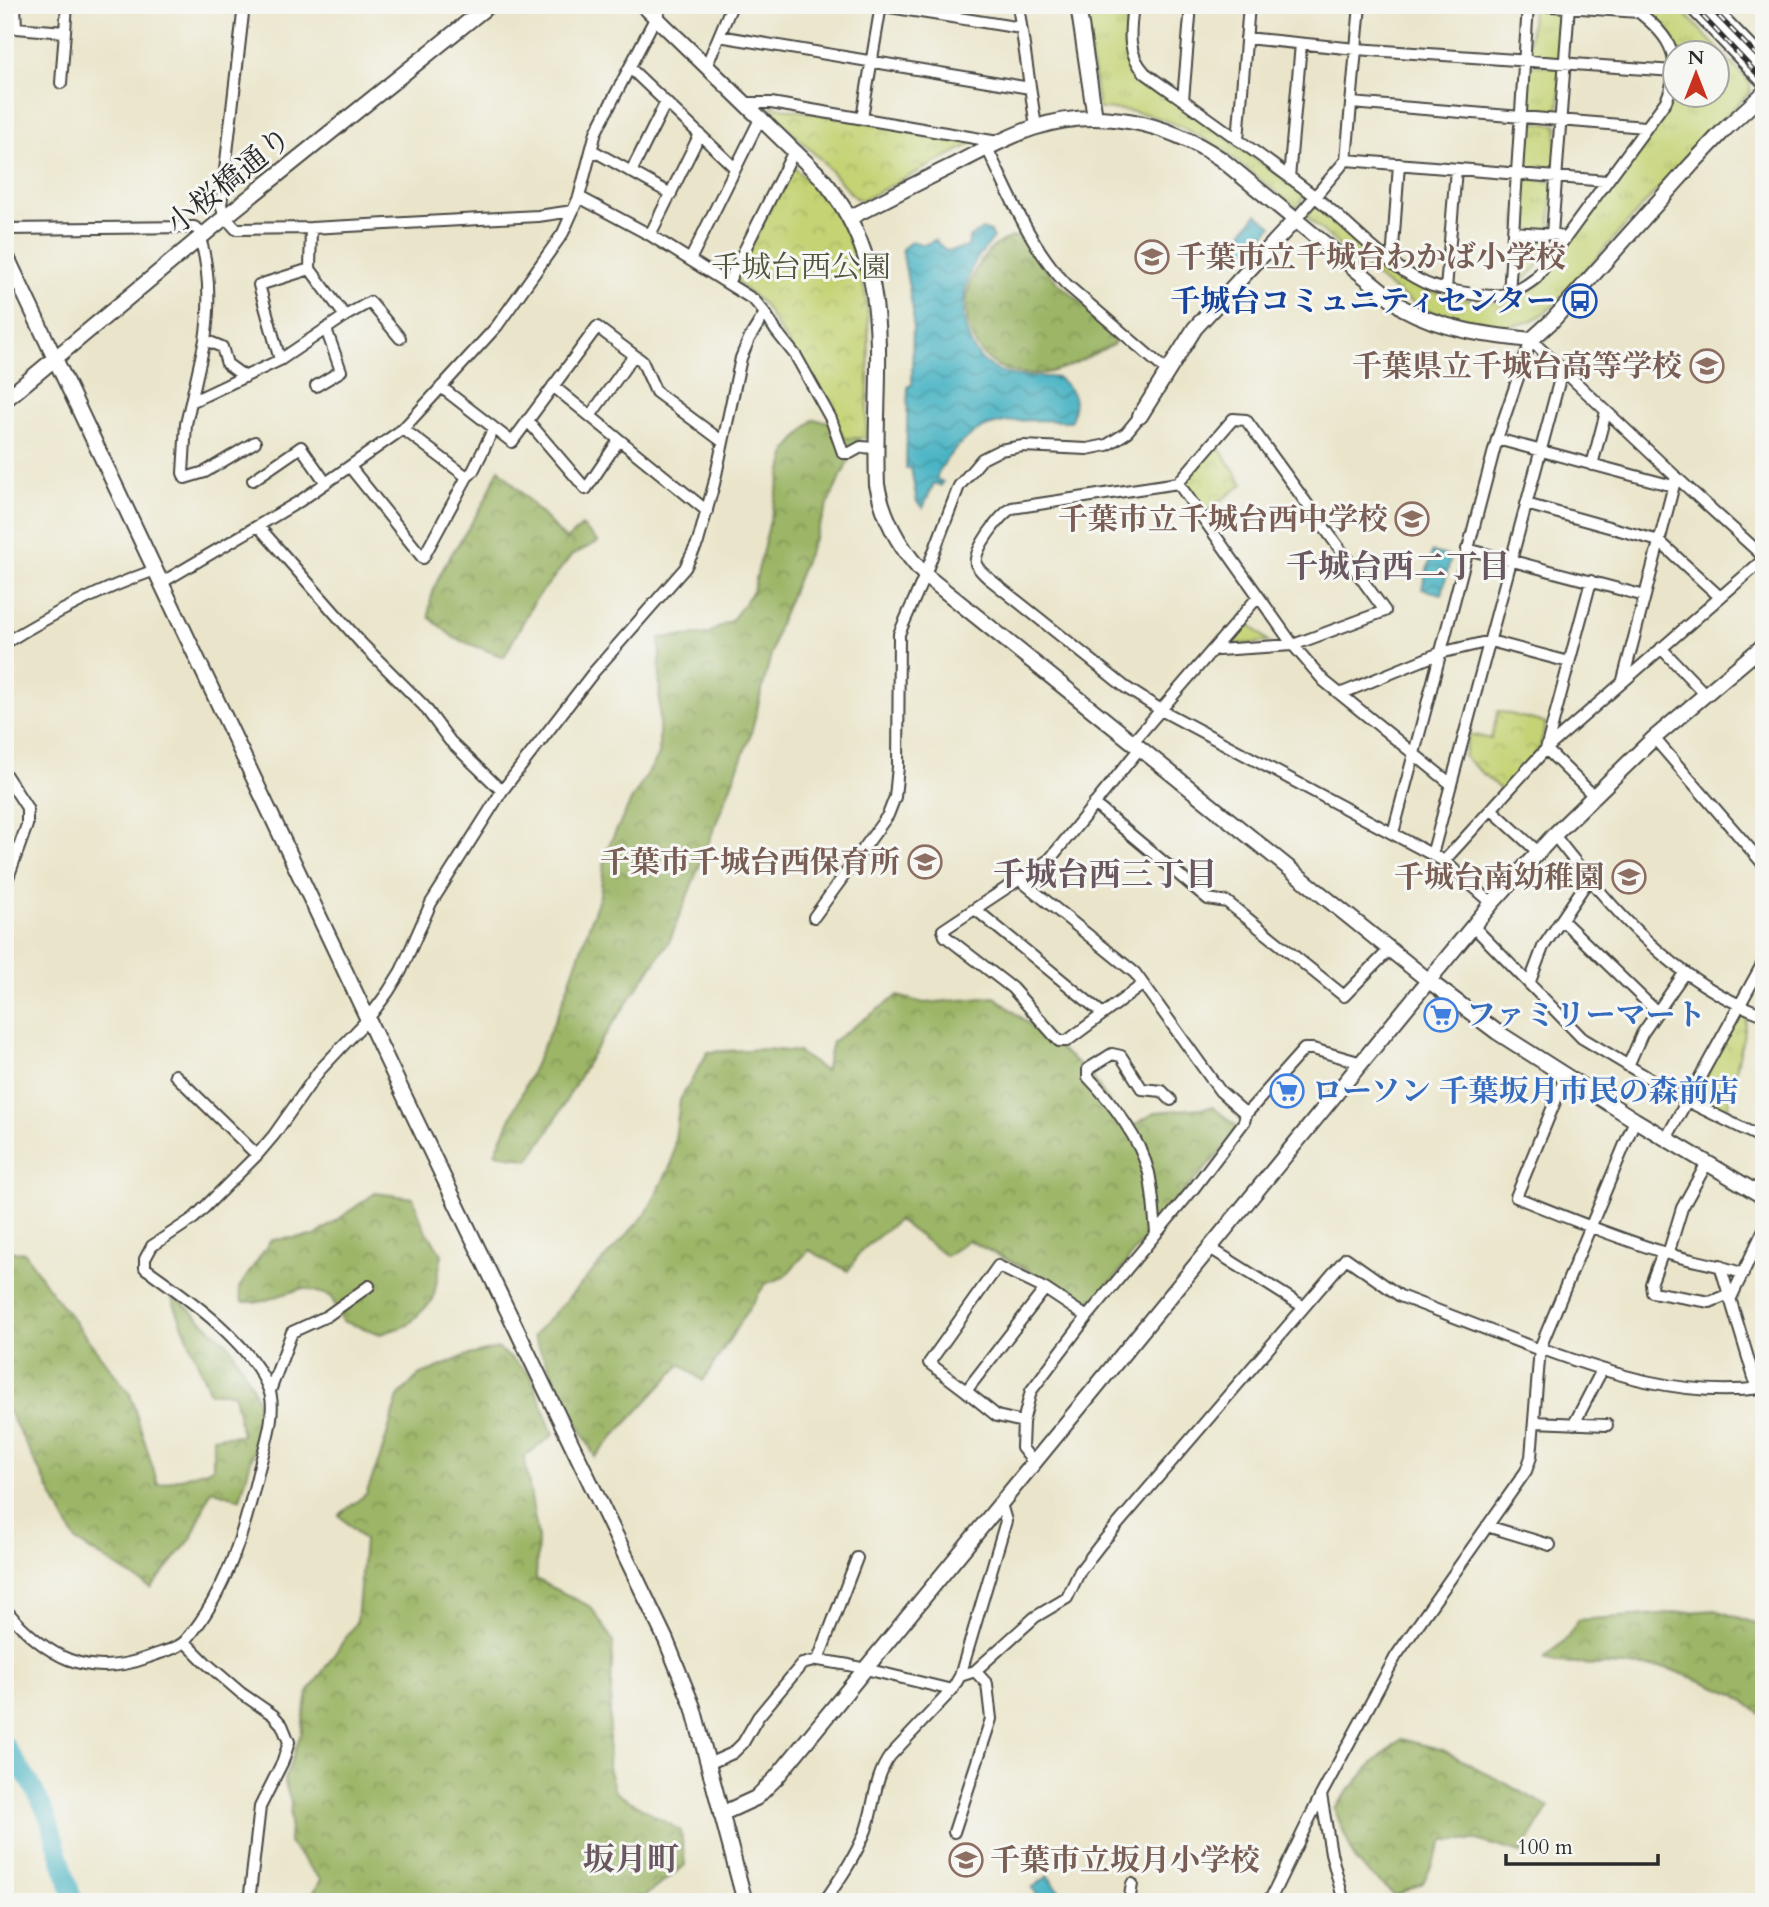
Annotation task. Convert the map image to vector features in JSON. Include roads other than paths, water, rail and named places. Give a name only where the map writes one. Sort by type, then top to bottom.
[{"type":"street","points":[[15,5],[16,28],[65,32]]},
{"type":"street","points":[[61,83],[67,5]]},
{"type":"street","points":[[244,5],[221,205],[225,217],[236,229],[311,228],[573,212]]},
{"type":"street","name":"小桜橋通り","points":[[5,400],[225,217],[489,5]]},
{"type":"street","points":[[643,5],[659,11],[706,67],[837,195],[850,217],[863,245],[876,299],[877,485],[881,507],[910,560],[925,575],[1429,981],[1497,1032],[1635,1120],[1764,1197]]},
{"type":"street","points":[[706,67],[732,5]]},
{"type":"street","points":[[862,118],[880,5],[1021,28]]},
{"type":"street","points":[[1018,5],[1036,127]]},
{"type":"street","points":[[1077,5],[1095,118]]},
{"type":"street","points":[[1133,5],[1130,47],[1138,66],[1315,197],[1364,242],[1392,262],[1426,283],[1483,297],[1509,294],[1536,278],[1660,108]]},
{"type":"street","points":[[1183,100],[1191,5]]},
{"type":"street","points":[[1238,141],[1249,5]]},
{"type":"street","points":[[814,917],[888,815],[895,797],[898,767],[898,634],[925,575],[959,486],[982,459],[1000,450],[1023,446],[1087,449],[1107,444],[1126,433],[1140,416],[1206,314],[1295,220],[1346,160],[1360,5]]},
{"type":"street","points":[[1509,294],[1528,5]]},
{"type":"street","points":[[1537,5],[1634,9],[1666,38]]},
{"type":"street","points":[[1691,5],[1764,81]]},
{"type":"street","points":[[1709,5],[1764,62]]},
{"type":"street","points":[[1552,234],[1569,6]]},
{"type":"street","points":[[5,643],[117,583],[158,577],[259,527],[403,429],[504,316],[563,233],[579,198],[596,132],[659,11]]},
{"type":"street","points":[[719,36],[1030,88]]},
{"type":"street","points":[[1246,38],[1356,49],[1660,70]]},
{"type":"street","points":[[1289,178],[1301,44]]},
{"type":"street","points":[[630,68],[736,168]]},
{"type":"street","points":[[1393,833],[1497,439],[1531,340],[1552,321],[1725,129],[1764,93]]},
{"type":"street","points":[[631,172],[666,102]]},
{"type":"street","points":[[743,103],[771,103],[862,118],[993,145]]},
{"type":"street","points":[[1351,103],[1645,127]]},
{"type":"street","points":[[850,217],[993,145],[1055,122],[1095,118],[1142,123],[1194,142],[1238,171],[1403,307],[1424,319],[1456,329],[1531,340],[1674,482],[1764,558],[1546,749],[1444,861]]},
{"type":"street","points":[[690,260],[760,119]]},
{"type":"street","points":[[650,235],[700,134]]},
{"type":"street","points":[[993,145],[1034,241],[1052,270],[1168,372]]},
{"type":"street","points":[[592,150],[671,194]]},
{"type":"street","points":[[728,283],[794,151]]},
{"type":"street","points":[[1346,160],[1607,181]]},
{"type":"street","points":[[1392,262],[1399,164]]},
{"type":"street","points":[[1446,289],[1456,169]]},
{"type":"street","points":[[579,198],[650,235],[754,300],[796,356],[831,419],[843,453],[850,453],[861,447],[875,448]]},
{"type":"street","points":[[5,229],[194,227],[202,236],[209,311],[186,424],[185,478],[205,472],[255,442]]},
{"type":"street","points":[[311,228],[310,269],[345,316]]},
{"type":"street","points":[[1513,232],[1567,236]]},
{"type":"street","points":[[5,253],[666,1640],[693,1707],[745,1902]]},
{"type":"street","points":[[281,360],[259,285],[310,269]]},
{"type":"street","points":[[191,402],[281,360],[370,302],[400,338]]},
{"type":"street","points":[[5,1609],[18,1624],[45,1646],[76,1663],[98,1668],[137,1661],[186,1642],[212,1601],[234,1555],[265,1445],[272,1404],[270,1391],[257,1366],[241,1348],[193,1302],[145,1268],[145,1259],[152,1246],[194,1218],[257,1155],[319,1071],[368,1019],[401,971],[431,903],[502,791],[593,673],[684,568],[698,542],[707,511],[741,358],[765,313]]},
{"type":"street","points":[[441,387],[512,442],[597,327],[642,361],[656,392],[723,442]]},
{"type":"street","points":[[316,386],[341,371],[326,329]]},
{"type":"street","points":[[205,340],[222,347],[227,364],[245,377]]},
{"type":"street","points":[[590,416],[634,355]]},
{"type":"street","points":[[1432,855],[1562,371]]},
{"type":"street","points":[[553,386],[707,511]]},
{"type":"street","points":[[1592,465],[1606,412]]},
{"type":"street","points":[[1215,647],[1218,650],[1293,645],[1385,611],[1246,420],[1233,419],[1178,483],[1012,508],[1004,512],[981,545],[976,559],[977,566],[987,577],[1125,687],[1161,710],[1444,861],[1492,904]]},
{"type":"street","points":[[527,421],[586,489],[619,440]]},
{"type":"street","points":[[350,467],[422,558],[495,428]]},
{"type":"street","points":[[403,429],[467,477]]},
{"type":"street","points":[[1497,439],[1592,465],[1674,482]]},
{"type":"street","points":[[253,480],[301,447],[326,483]]},
{"type":"street","points":[[1623,680],[1674,482]]},
{"type":"street","points":[[1178,483],[1293,645],[1324,681],[1451,784]]},
{"type":"street","points":[[1526,505],[1659,541],[1720,597]]},
{"type":"street","points":[[259,527],[345,626],[424,706],[450,741],[502,791]]},
{"type":"street","points":[[1467,549],[1646,596]]},
{"type":"street","points":[[1546,749],[1591,582]]},
{"type":"street","points":[[1142,985],[1068,1041],[1059,1041],[1012,988],[945,936],[943,930],[1050,859],[1094,804],[1161,710],[1258,597]]},
{"type":"street","points":[[1340,694],[1440,653],[1490,641],[1569,662]]},
{"type":"street","points":[[1661,648],[1706,695]]},
{"type":"street","points":[[721,1814],[756,1798],[776,1778],[1492,904],[1538,852],[1654,738],[1762,650]]},
{"type":"street","points":[[1654,738],[1764,865]]},
{"type":"street","points":[[1546,749],[1594,796]]},
{"type":"street","points":[[5,774],[27,808],[27,825],[5,887]]},
{"type":"street","points":[[1094,804],[1208,899],[1227,902],[1344,996],[1391,949]]},
{"type":"street","points":[[1491,809],[1538,852]]},
{"type":"street","points":[[1554,835],[1589,880],[1641,937],[1685,972],[1739,1006],[1764,1015]]},
{"type":"street","points":[[1019,880],[1135,973],[1220,1091],[1246,1114]]},
{"type":"street","points":[[1529,984],[1543,947],[1589,880]]},
{"type":"street","points":[[975,909],[1103,1014]]},
{"type":"street","points":[[1562,920],[1657,1012]]},
{"type":"street","points":[[1474,926],[1582,1038],[1687,1101],[1764,1139]]},
{"type":"street","points":[[1667,1137],[1764,961]]},
{"type":"street","points":[[1628,1066],[1642,1034],[1685,972]]},
{"type":"street","points":[[1034,1463],[1022,1448],[1023,1422],[1031,1391],[1087,1317],[1194,1188],[1244,1122],[1246,1114],[1304,1049],[1313,1049],[1362,1063]]},
{"type":"street","points":[[1156,1232],[1148,1172],[1128,1129],[1111,1101],[1088,1077],[1088,1069],[1112,1054],[1121,1056],[1142,1089],[1162,1091],[1171,1100]]},
{"type":"street","points":[[175,1075],[257,1155]]},
{"type":"street","points":[[1566,1075],[1516,1197],[1591,1228],[1695,1263],[1720,1265],[1743,1274]]},
{"type":"street","points":[[1269,1902],[1321,1795],[1396,1656],[1526,1471],[1531,1457],[1540,1349],[1635,1120]]},
{"type":"street","points":[[1707,1163],[1682,1208],[1666,1253],[1651,1284],[1652,1292],[1710,1302],[1730,1297],[1764,1229]]},
{"type":"street","points":[[1210,1248],[1304,1307]]},
{"type":"street","points":[[960,1676],[975,1671],[1035,1616],[1067,1598],[1080,1572],[1100,1545],[1346,1258],[1400,1296],[1602,1370],[1676,1387],[1762,1390]]},
{"type":"street","points":[[1720,1265],[1755,1381],[1762,1390]]},
{"type":"street","points":[[1023,1422],[997,1416],[929,1363],[998,1266],[1045,1289],[1087,1317]]},
{"type":"street","points":[[270,1391],[292,1332],[327,1316],[369,1286]]},
{"type":"street","points":[[966,1391],[1045,1289]]},
{"type":"street","points":[[1574,1424],[1602,1370]]},
{"type":"street","points":[[1534,1422],[1607,1426]]},
{"type":"street","points":[[824,1902],[859,1846],[867,1827],[882,1767],[952,1690],[960,1676],[1006,1521],[1001,1504]]},
{"type":"street","points":[[1487,1525],[1550,1545]]},
{"type":"street","points":[[818,1660],[858,1558]]},
{"type":"street","points":[[186,1642],[241,1693],[273,1715],[282,1725],[289,1742],[283,1761],[260,1807],[249,1902]]},
{"type":"street","points":[[708,1764],[733,1753],[743,1743],[758,1717],[802,1664],[818,1660],[952,1690]]},
{"type":"street","points":[[954,1832],[991,1719],[987,1684],[975,1671]]},
{"type":"street","points":[[1321,1795],[1331,1853],[1344,1902]]},
{"type":"street","points":[[1129,1902],[1132,1884]]},
{"type":"water","points":[[1257,214],[1272,226],[1248,255],[1233,243]]},
{"type":"water","points":[[982,229],[991,232],[993,239],[975,262],[967,283],[964,312],[970,341],[976,353],[999,371],[1014,375],[1058,378],[1074,396],[1073,413],[1071,421],[1008,421],[979,430],[961,443],[946,460],[936,479],[943,482],[941,486],[934,483],[923,508],[917,502],[911,468],[906,468],[908,386],[912,385],[913,311],[902,249],[912,241],[924,245],[935,240],[946,251],[968,247],[969,238]]},
{"type":"water","points":[[1432,552],[1451,557],[1442,594],[1422,589]]},
{"type":"water","points":[[1048,1876],[1068,1902],[1043,1902],[1032,1888]]},
{"type":"waterway","points":[[5,1745],[31,1783],[48,1817],[74,1902]]},
{"type":"railway","points":[[1692,5],[1764,81]]},
{"type":"railway","points":[[1708,5],[1764,63]]},
{"type":"place","name":"千葉市立千城台わかば小学校","points":[[1152,257]]},
{"type":"place","name":"千城台コミュニティセンター","points":[[1580,301]]},
{"type":"place","name":"千葉県立千城台高等学校","points":[[1707,366]]},
{"type":"place","name":"千葉市立千城台西中学校","points":[[1412,519]]},
{"type":"place","name":"千葉市千城台西保育所","points":[[925,862]]},
{"type":"place","name":"千城台南幼稚園","points":[[1629,877]]},
{"type":"place","name":"ファミリーマート","points":[[1441,1015]]},
{"type":"place","name":"ローソン 千葉坂月市民の森前店","points":[[1287,1091]]},
{"type":"place","name":"千葉市立坂月小学校","points":[[966,1860]]},
{"type":"district","name":"千城台西二丁目","points":[[1398,567]]},
{"type":"district","name":"千城台西三丁目","points":[[1105,875]]},
{"type":"district","name":"坂月町","points":[[631,1860]]},
{"type":"park label","name":"千城台西公園","points":[[801,267]]}]
